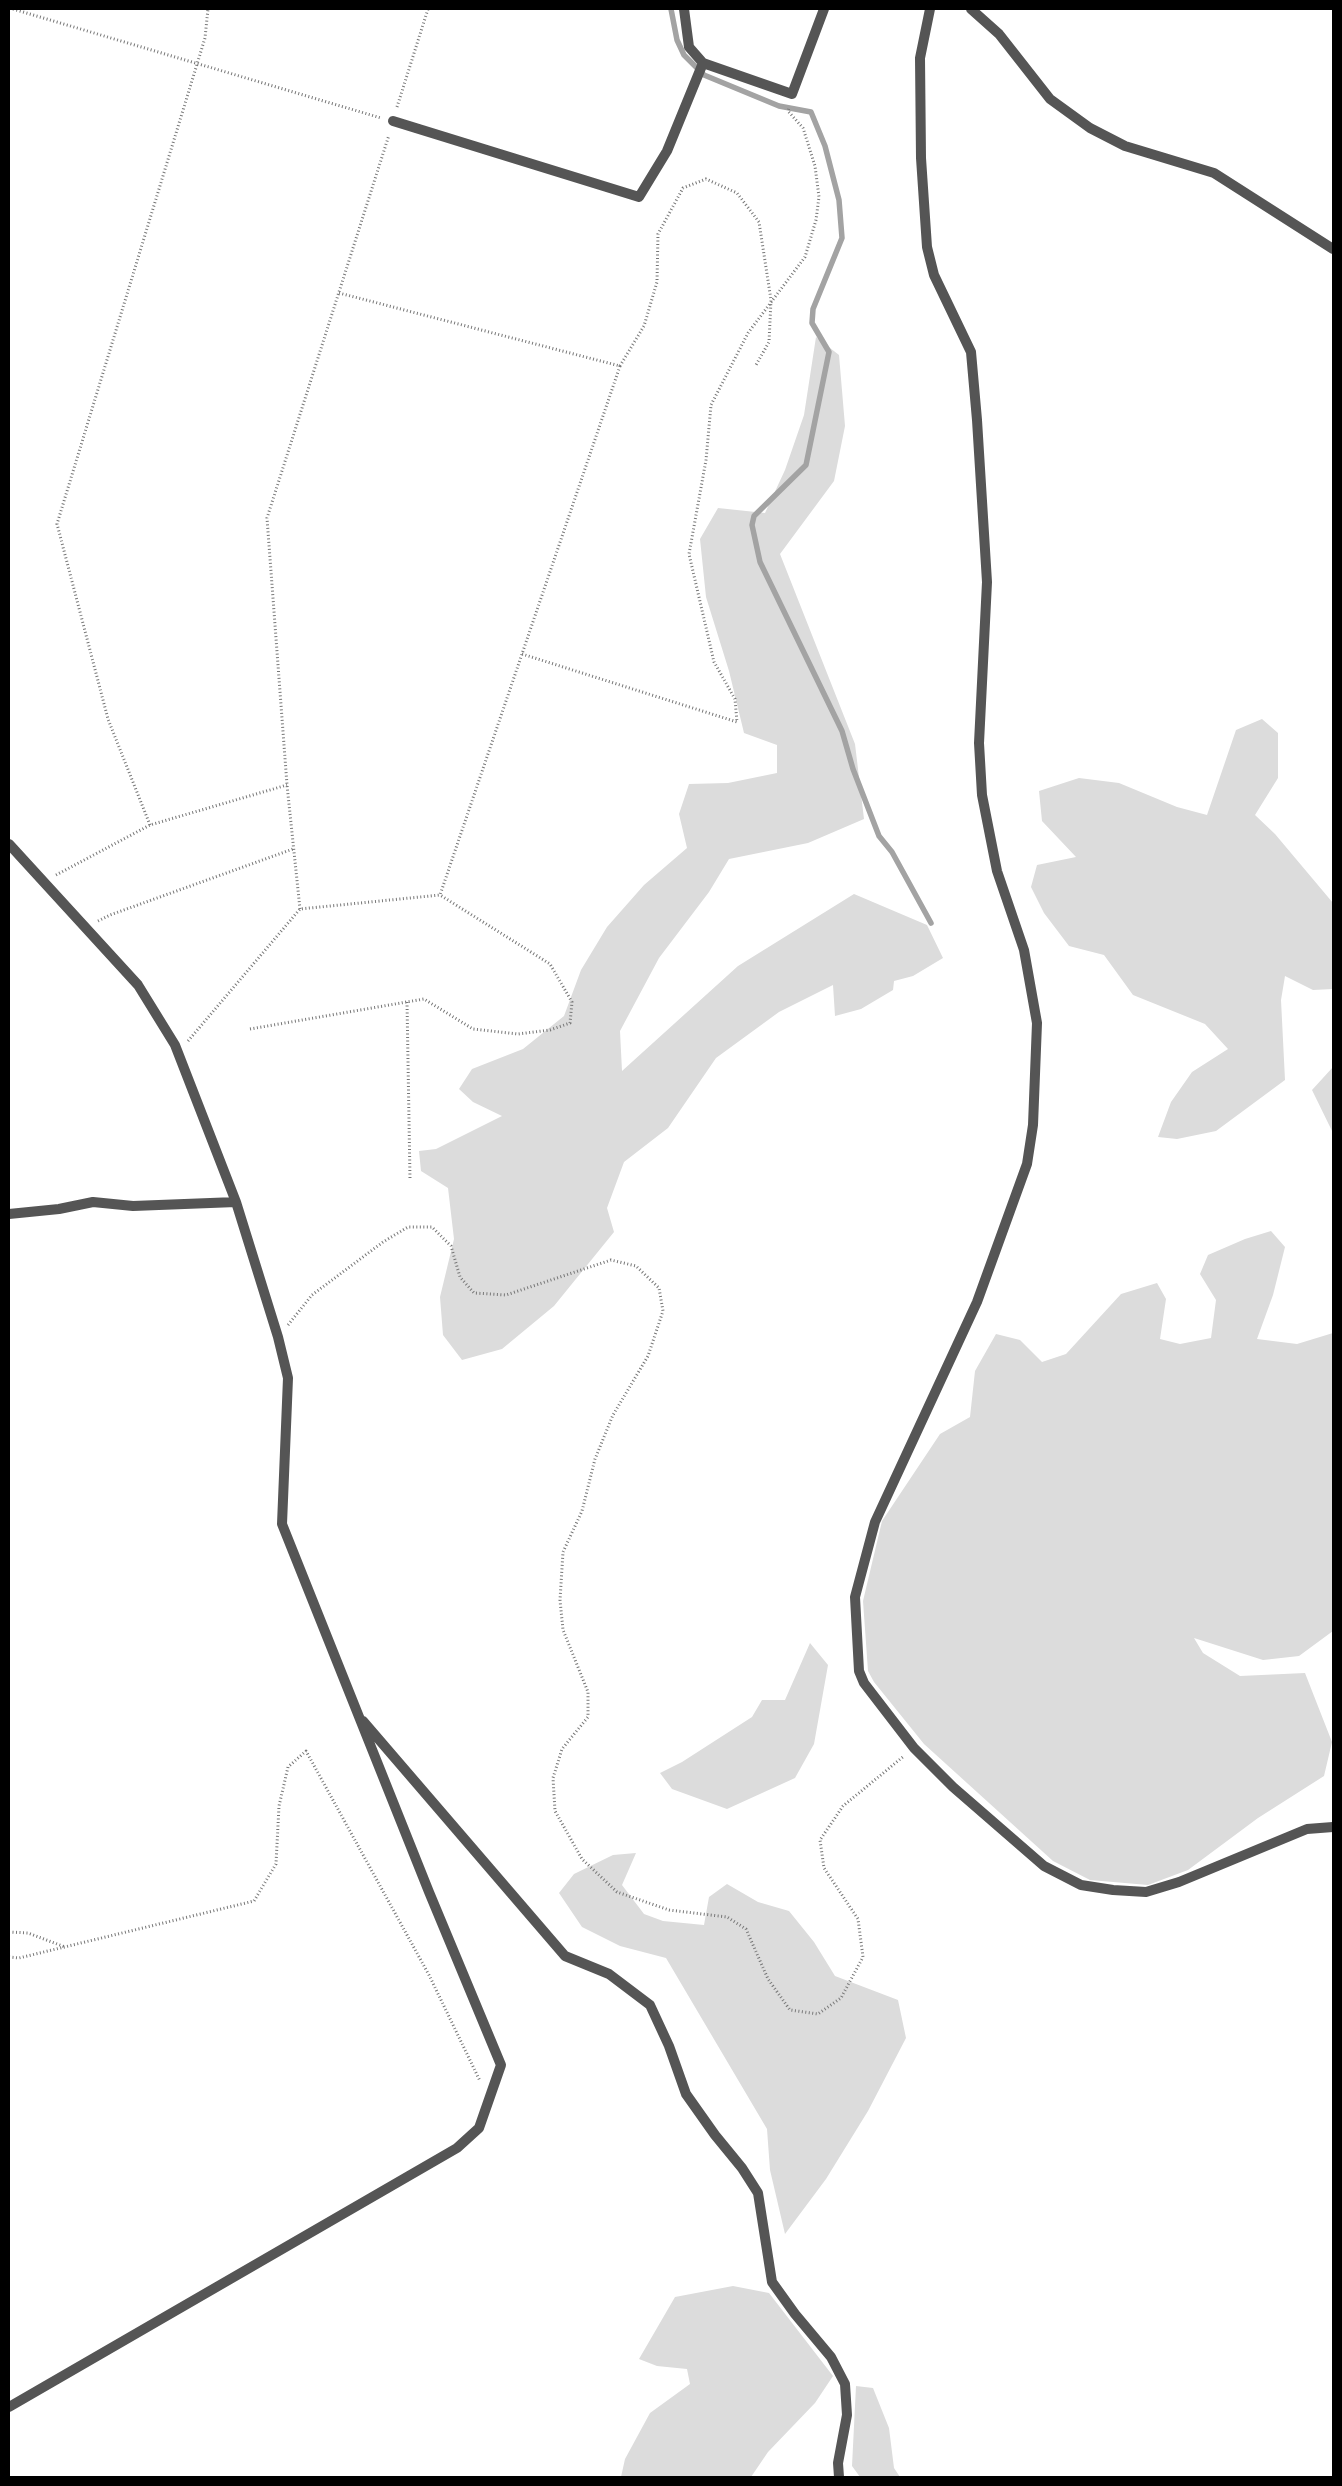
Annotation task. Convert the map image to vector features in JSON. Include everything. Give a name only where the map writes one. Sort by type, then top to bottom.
[{"type":"street","points":[[684,9],[689,47],[703,63],[792,94],[824,9]]},
{"type":"street","points":[[930,9],[920,58],[922,158],[927,247],[934,275],[971,352],[978,420],[987,582],[979,743],[982,796],[997,871],[1024,950],[1037,1023],[1033,1124],[1027,1164],[977,1302],[875,1522],[856,1597],[859,1671],[864,1683],[914,1748],[953,1787],[1044,1866],[1081,1885],[1113,1890],[1146,1892],[1179,1882],[1307,1829],[1333,1827]]},
{"type":"street","points":[[971,9],[999,34],[1050,99],[1090,128],[1125,146],[1214,173],[1333,249]]},
{"type":"street","points":[[393,121],[639,197],[667,151],[703,63]]},
{"type":"street","points":[[9,844],[138,985],[178,1053],[236,1202],[278,1337],[288,1378],[282,1524],[501,2065],[479,2128],[457,2148],[9,2408]]},
{"type":"street","points":[[9,1214],[59,1209],[93,1202],[134,1206],[236,1202]]},
{"type":"street","points":[[358,1714],[566,1956],[609,1974],[650,2005],[669,2046],[686,2094],[715,2135],[742,2168],[758,2193],[772,2282],[794,2314],[831,2357],[845,2384],[847,2415],[838,2463],[839,2477]]},
{"type":"path","points":[[13,9],[393,121]]},
{"type":"path","points":[[150,826],[108,719],[57,524],[205,38],[208,9]]},
{"type":"path","points":[[300,909],[287,784],[267,518],[428,9]]},
{"type":"path","points":[[522,654],[737,722],[735,699],[714,662],[689,554],[706,460],[711,405],[748,333],[805,257],[816,220],[819,197],[815,166],[803,128],[788,111],[792,94]]},
{"type":"path","points":[[440,895],[620,366],[644,326],[657,282],[658,234],[683,188],[706,179],[737,193],[759,222],[772,300],[768,342],[756,365]]},
{"type":"path","points":[[339,293],[620,366]]},
{"type":"path","points":[[44,882],[150,826],[287,784]]},
{"type":"path","points":[[86,927],[110,915],[293,849]]},
{"type":"path","points":[[178,1053],[300,909],[440,895],[550,964],[572,1002],[570,1023],[550,1030],[518,1034],[473,1029],[424,999],[250,1029]]},
{"type":"path","points":[[407,1002],[410,1180]]},
{"type":"path","points":[[278,1337],[312,1295],[383,1242],[408,1227],[432,1227],[451,1246],[460,1277],[474,1293],[506,1294],[612,1260],[636,1266],[659,1288],[664,1311],[648,1356],[613,1416],[595,1459],[582,1511],[563,1552],[560,1600],[563,1630],[588,1692],[588,1717],[562,1749],[553,1778],[555,1811],[582,1859],[618,1892],[669,1910],[727,1917],[746,1929],[768,1979],[790,2010],[818,2014],[841,1998],[863,1957],[858,1919],[824,1868],[820,1840],[843,1806],[914,1748]]},
{"type":"path","points":[[9,1957],[19,1958],[254,1901],[276,1864],[279,1806],[288,1767],[306,1751],[429,1975],[490,2099]]},
{"type":"path","points":[[9,1932],[28,1933],[66,1947]]},
{"type":"shaded area","points":[[816,337],[839,355],[845,426],[834,481],[780,554],[855,744],[864,819],[808,843],[729,859],[709,892],[659,958],[620,1031],[622,1071],[738,966],[854,894],[927,925],[943,958],[913,976],[894,981],[893,990],[861,1009],[835,1016],[833,985],[779,1012],[716,1058],[668,1128],[624,1162],[607,1208],[614,1232],[554,1306],[502,1349],[462,1360],[443,1335],[440,1297],[454,1239],[448,1188],[421,1171],[419,1151],[436,1149],[502,1116],[473,1102],[459,1089],[472,1069],[523,1049],[564,1016],[581,970],[607,927],[644,885],[687,848],[679,814],[689,784],[728,783],[777,773],[777,745],[744,733],[729,671],[706,597],[700,539],[718,508],[765,513],[785,470],[804,415]]},
{"type":"shaded area","points":[[1262,719],[1278,733],[1278,778],[1255,815],[1275,834],[1333,903],[1333,989],[1313,990],[1285,976],[1281,1000],[1285,1080],[1216,1131],[1177,1139],[1158,1137],[1171,1102],[1192,1072],[1228,1049],[1205,1024],[1133,995],[1104,955],[1069,946],[1044,913],[1031,887],[1037,865],[1076,857],[1042,821],[1039,791],[1079,778],[1119,783],[1177,807],[1207,815],[1236,730]]},
{"type":"shaded area","points":[[1333,1067],[1333,1133],[1312,1090]]},
{"type":"shaded area","points":[[1271,1231],[1285,1247],[1273,1295],[1257,1339],[1297,1344],[1333,1333],[1333,1631],[1299,1656],[1263,1660],[1194,1638],[1203,1653],[1240,1676],[1305,1673],[1332,1742],[1324,1776],[1258,1818],[1188,1870],[1148,1885],[1090,1880],[1053,1861],[924,1744],[874,1682],[868,1671],[863,1601],[882,1521],[940,1434],[970,1417],[975,1371],[996,1334],[1020,1340],[1042,1362],[1066,1354],[1121,1294],[1157,1283],[1166,1299],[1160,1339],[1180,1344],[1211,1338],[1216,1300],[1200,1274],[1208,1255],[1245,1239]]},
{"type":"shaded area","points":[[810,1643],[828,1665],[814,1744],[795,1778],[727,1809],[672,1789],[660,1773],[682,1762],[752,1717],[762,1700],[785,1700]]},
{"type":"shaded area","points":[[636,1853],[622,1885],[644,1914],[663,1921],[704,1925],[709,1897],[727,1884],[758,1902],[789,1911],[814,1942],[835,1976],[898,2000],[906,2038],[868,2111],[826,2179],[785,2234],[770,2170],[767,2129],[666,1958],[620,1946],[582,1927],[559,1893],[574,1874],[613,1855]]},
{"type":"shaded area","points":[[733,2286],[769,2293],[833,2376],[815,2403],[768,2452],[751,2477],[621,2477],[625,2459],[650,2413],[690,2384],[687,2369],[657,2366],[639,2359],[675,2297]]},
{"type":"shaded area","points":[[856,2386],[873,2388],[889,2428],[894,2468],[900,2477],[860,2477],[852,2466]]},
{"type":"waterway","points":[[671,9],[677,40],[684,55],[704,75],[779,106],[811,112],[825,146],[839,200],[842,238],[813,309],[812,323],[829,352],[806,465],[754,516],[752,525],[760,562],[842,731],[853,769],[879,836],[892,852],[931,923]]}]
